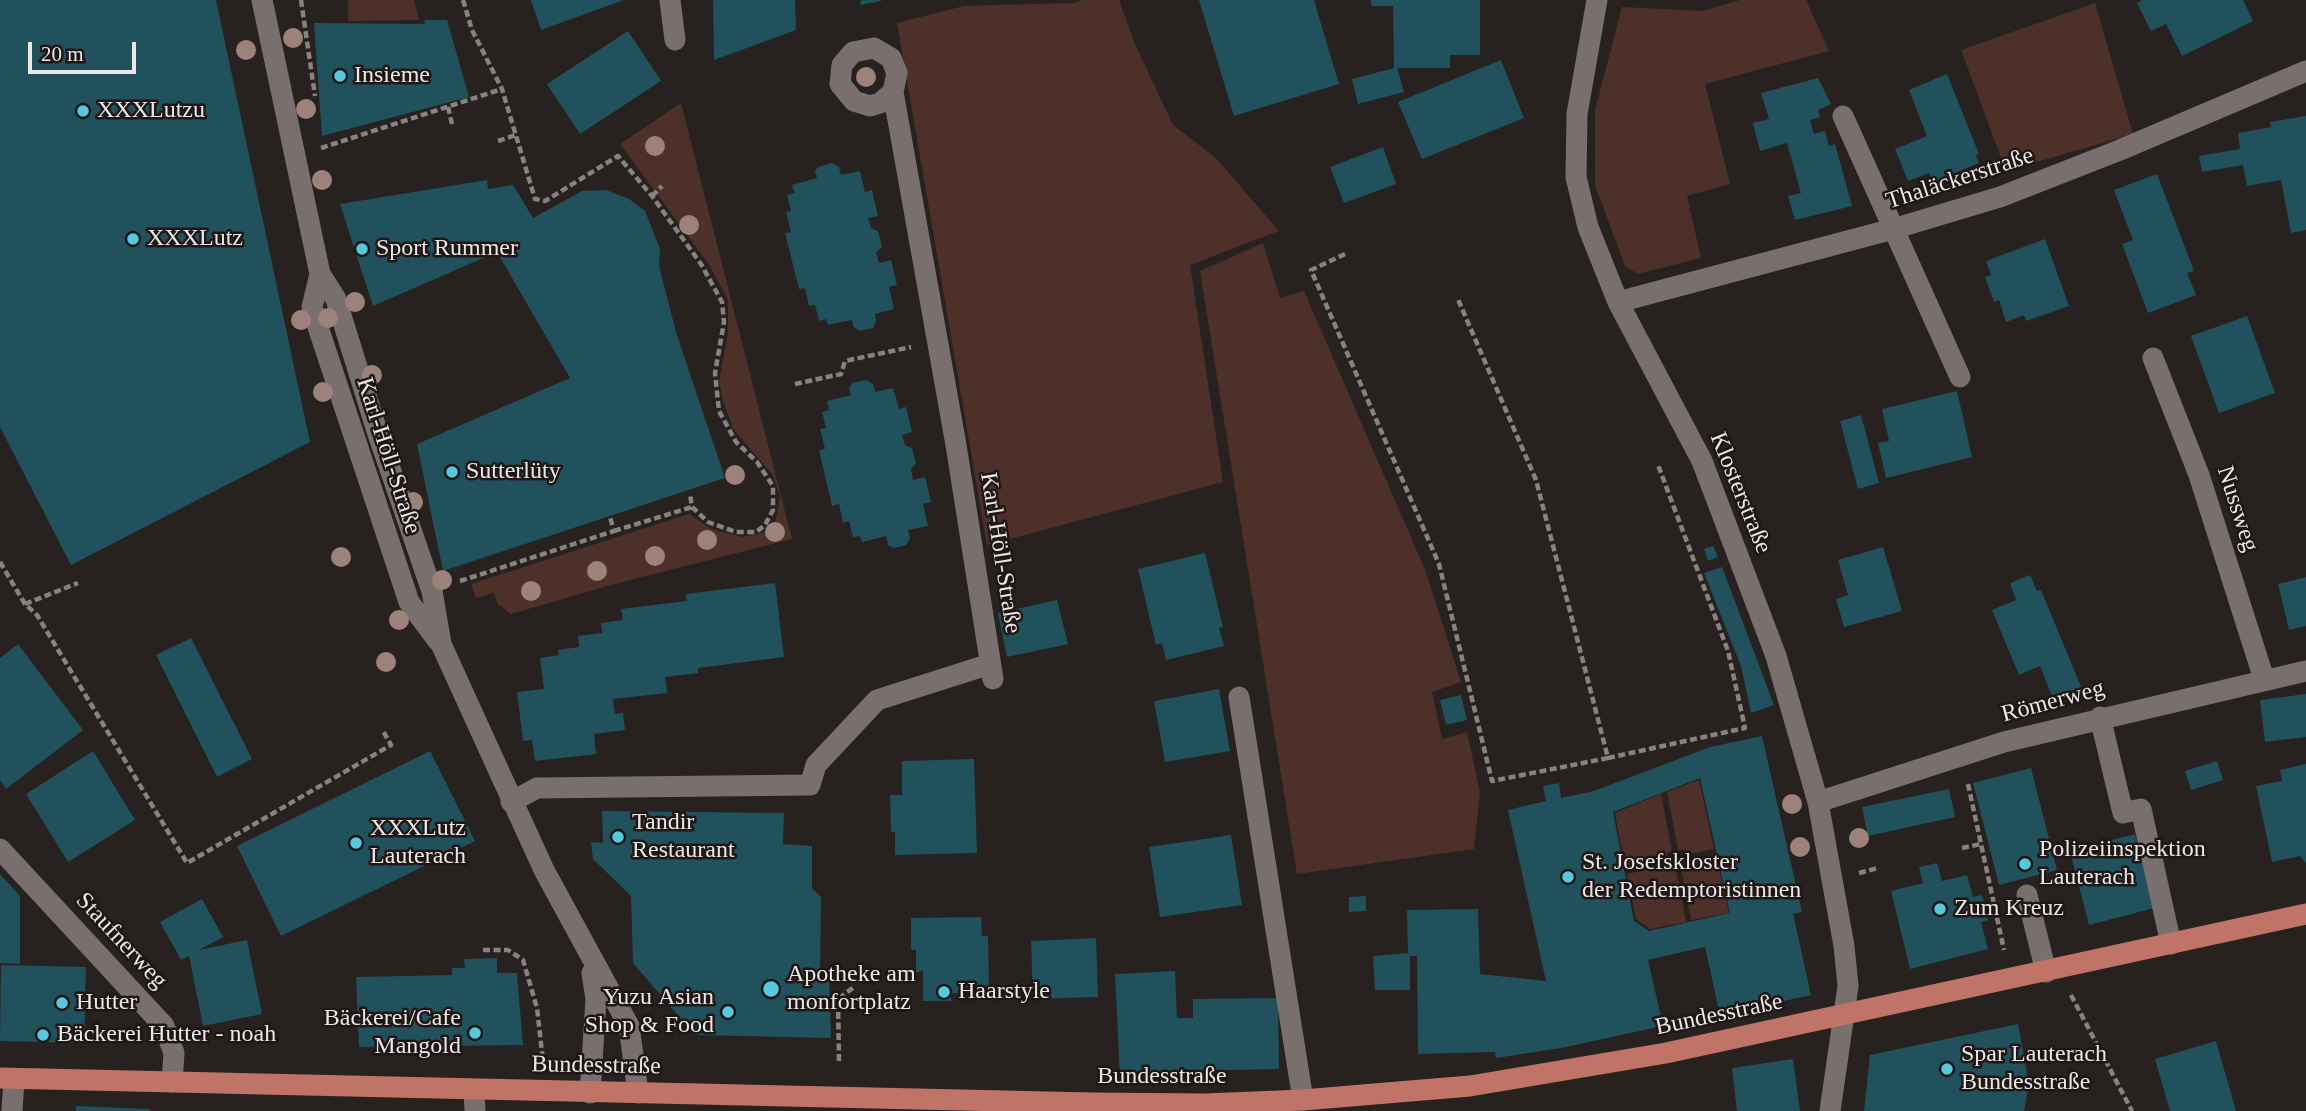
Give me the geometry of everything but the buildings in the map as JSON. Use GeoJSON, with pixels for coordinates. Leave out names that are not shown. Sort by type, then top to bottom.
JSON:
{"type":"FeatureCollection","features":[{"type":"Feature","properties":{"kind":"main road","name":"Bundesstraße"},"geometry":{"type":"LineString","coordinates":[[7,1079],[172,1082],[474,1101],[590,1093],[1031,1106],[1303,1100],[1470,1086],[1666,1053],[2306,914]]}},
{"type":"Feature","properties":{"kind":"street","name":"Karl-Höll-Straße"},"geometry":{"type":"LineString","coordinates":[[262,0],[320,274],[336,299],[374,422],[432,591],[441,644],[511,802],[590,960],[629,1027],[638,1093]]}},
{"type":"Feature","properties":{"kind":"street"},"geometry":{"type":"LineString","coordinates":[[670,0],[675,40]]}},
{"type":"Feature","properties":{"kind":"street","name":"Klosterstraße"},"geometry":{"type":"LineString","coordinates":[[1597,0],[1577,114],[1576,177],[1588,227],[1618,302],[1702,461],[1776,656],[1818,802],[1844,946],[1848,986],[1830,1111]]}},
{"type":"Feature","properties":{"kind":"street","name":"Thaläckerstraße"},"geometry":{"type":"LineString","coordinates":[[1618,302],[1893,229],[2000,197],[2120,150],[2306,71]]}},
{"type":"Feature","properties":{"kind":"street","name":"Karl-Höll-Straße"},"geometry":{"type":"LineString","coordinates":[[511,802],[537,788],[810,785],[816,765],[877,700],[992,671],[893,92]]}},
{"type":"Feature","properties":{"kind":"street"},"geometry":{"type":"LineString","coordinates":[[1843,116],[1960,377]]}},
{"type":"Feature","properties":{"kind":"street","name":"Karl-Höll-Straße"},"geometry":{"type":"LineString","coordinates":[[320,274],[312,307],[318,330],[408,602],[441,644]]}},
{"type":"Feature","properties":{"kind":"street","name":"Nussweg"},"geometry":{"type":"LineString","coordinates":[[2153,358],[2199,475],[2264,679]]}},
{"type":"Feature","properties":{"kind":"street","name":"Römerweg"},"geometry":{"type":"LineString","coordinates":[[1818,802],[1961,756],[2100,717],[2306,671]]}},
{"type":"Feature","properties":{"kind":"street"},"geometry":{"type":"LineString","coordinates":[[1239,697],[1303,1100]]}},
{"type":"Feature","properties":{"kind":"street"},"geometry":{"type":"LineString","coordinates":[[2100,717],[2123,813],[2141,808],[2171,944]]}},
{"type":"Feature","properties":{"kind":"street","name":"Staufnerweg"},"geometry":{"type":"LineString","coordinates":[[0,849],[164,1026],[174,1053],[172,1082]]}},
{"type":"Feature","properties":{"kind":"street"},"geometry":{"type":"LineString","coordinates":[[2027,895],[2052,970]]}},
{"type":"Feature","properties":{"kind":"street","name":"Karl-Höll-Straße"},"geometry":{"type":"LineString","coordinates":[[590,960],[596,999],[590,1093]]}},
{"type":"Feature","properties":{"kind":"street"},"geometry":{"type":"LineString","coordinates":[[7,1079],[12,1111]]}},
{"type":"Feature","properties":{"kind":"path"},"geometry":{"type":"LineString","coordinates":[[463,0],[472,30],[502,89],[535,199],[545,201],[618,156],[652,196],[701,264],[722,302],[724,322],[715,373],[719,411],[736,442],[757,461],[773,486],[773,510],[765,525],[757,532],[724,529],[708,522],[692,507],[690,494]]}},
{"type":"Feature","properties":{"kind":"path"},"geometry":{"type":"LineString","coordinates":[[321,148],[502,89]]}},
{"type":"Feature","properties":{"kind":"path"},"geometry":{"type":"LineString","coordinates":[[448,107],[452,124]]}},
{"type":"Feature","properties":{"kind":"path"},"geometry":{"type":"LineString","coordinates":[[498,141],[516,135]]}},
{"type":"Feature","properties":{"kind":"path"},"geometry":{"type":"LineString","coordinates":[[652,196],[662,186]]}},
{"type":"Feature","properties":{"kind":"path"},"geometry":{"type":"LineString","coordinates":[[1345,254],[1311,270],[1439,564],[1492,781],[1745,728],[1728,651],[1658,465]]}},
{"type":"Feature","properties":{"kind":"path"},"geometry":{"type":"LineString","coordinates":[[1457,297],[1536,480],[1608,758]]}},
{"type":"Feature","properties":{"kind":"path"},"geometry":{"type":"LineString","coordinates":[[795,384],[841,374],[845,361],[937,342]]}},
{"type":"Feature","properties":{"kind":"path"},"geometry":{"type":"LineString","coordinates":[[432,591],[692,507]]}},
{"type":"Feature","properties":{"kind":"path"},"geometry":{"type":"LineString","coordinates":[[610,517],[614,531]]}},
{"type":"Feature","properties":{"kind":"path"},"geometry":{"type":"LineString","coordinates":[[0,562],[25,604],[37,615],[187,863],[391,745],[383,731]]}},
{"type":"Feature","properties":{"kind":"path"},"geometry":{"type":"LineString","coordinates":[[25,604],[78,583]]}},
{"type":"Feature","properties":{"kind":"path"},"geometry":{"type":"LineString","coordinates":[[1961,756],[2011,979]]}},
{"type":"Feature","properties":{"kind":"path"},"geometry":{"type":"LineString","coordinates":[[1962,848],[1981,844]]}},
{"type":"Feature","properties":{"kind":"path"},"geometry":{"type":"LineString","coordinates":[[483,950],[508,950],[523,960],[537,1008],[543,1066]]}},
{"type":"Feature","properties":{"kind":"path"},"geometry":{"type":"LineString","coordinates":[[2052,970],[2132,1111]]}},
{"type":"Feature","properties":{"kind":"path"},"geometry":{"type":"LineString","coordinates":[[839,1062],[838,999],[854,987]]}},
{"type":"Feature","properties":{"kind":"shaded area"},"geometry":{"type":"Polygon","coordinates":[[[348,0],[414,0],[419,20],[348,21],[348,0]]]}},
{"type":"Feature","properties":{"kind":"shaded area"},"geometry":{"type":"Polygon","coordinates":[[[1083,0],[1119,0],[1134,42],[1173,125],[1216,158],[1279,231],[1190,265],[1223,482],[987,545],[897,23],[964,6],[1074,3],[1083,0]]]}},
{"type":"Feature","properties":{"kind":"shaded area"},"geometry":{"type":"Polygon","coordinates":[[[1740,0],[1806,0],[1829,51],[1705,84],[1730,184],[1687,196],[1701,258],[1638,274],[1625,266],[1595,185],[1595,110],[1622,7],[1703,11],[1740,0]]]}},
{"type":"Feature","properties":{"kind":"shaded area"},"geometry":{"type":"Polygon","coordinates":[[[2095,3],[2133,134],[2006,171],[1961,50],[2095,3]]]}},
{"type":"Feature","properties":{"kind":"shaded area"},"geometry":{"type":"Polygon","coordinates":[[[681,103],[792,539],[611,585],[511,614],[498,604],[494,593],[476,598],[471,584],[689,514],[711,529],[743,537],[770,531],[776,520],[780,496],[772,474],[733,429],[722,397],[719,381],[728,333],[728,300],[710,266],[620,144],[681,103]]]}},
{"type":"Feature","properties":{"kind":"shaded area"},"geometry":{"type":"Polygon","coordinates":[[[1263,243],[1280,298],[1304,291],[1426,572],[1461,682],[1432,692],[1442,739],[1467,732],[1480,792],[1474,849],[1297,874],[1200,271],[1263,243]]]}},
{"type":"Feature","properties":{"kind":"shaded area"},"geometry":{"type":"Polygon","coordinates":[[[1699,780],[1714,849],[1685,855],[1683,849],[1678,850],[1667,792],[1699,780]]]}},
{"type":"Feature","properties":{"kind":"shaded area"},"geometry":{"type":"Polygon","coordinates":[[[1661,794],[1672,851],[1667,853],[1668,859],[1625,868],[1615,813],[1661,794]]]}},
{"type":"Feature","properties":{"kind":"shaded area"},"geometry":{"type":"Polygon","coordinates":[[[1716,855],[1729,913],[1691,920],[1681,868],[1687,867],[1686,861],[1716,855]]]}},
{"type":"Feature","properties":{"kind":"shaded area"},"geometry":{"type":"Polygon","coordinates":[[[1669,865],[1670,870],[1676,869],[1686,922],[1650,929],[1636,919],[1627,874],[1669,865]]]}},
{"type":"Feature","properties":{"kind":"place","name":"Insieme"},"geometry":{"type":"Point","coordinates":[340,76]}},
{"type":"Feature","properties":{"kind":"place","name":"XXXLutzu"},"geometry":{"type":"Point","coordinates":[83,111]}},
{"type":"Feature","properties":{"kind":"place","name":"XXXLutz"},"geometry":{"type":"Point","coordinates":[133,239]}},
{"type":"Feature","properties":{"kind":"place","name":"Sport Rummer"},"geometry":{"type":"Point","coordinates":[362,249]}},
{"type":"Feature","properties":{"kind":"place","name":"Sutterlüty"},"geometry":{"type":"Point","coordinates":[452,472]}},
{"type":"Feature","properties":{"kind":"place","name":"Tandir Restaurant"},"geometry":{"type":"Point","coordinates":[618,837]}},
{"type":"Feature","properties":{"kind":"place","name":"XXXLutz Lauterach"},"geometry":{"type":"Point","coordinates":[356,843]}},
{"type":"Feature","properties":{"kind":"place","name":"Polizeiinspektion Lauterach"},"geometry":{"type":"Point","coordinates":[2025,864]}},
{"type":"Feature","properties":{"kind":"place","name":"St. Josefskloster der Redemptoristinnen"},"geometry":{"type":"Point","coordinates":[1568,877]}},
{"type":"Feature","properties":{"kind":"place","name":"Zum Kreuz"},"geometry":{"type":"Point","coordinates":[1940,909]}},
{"type":"Feature","properties":{"kind":"place","name":"Apotheke am monfortplatz"},"geometry":{"type":"Point","coordinates":[771,989]}},
{"type":"Feature","properties":{"kind":"place","name":"Haarstyle"},"geometry":{"type":"Point","coordinates":[944,992]}},
{"type":"Feature","properties":{"kind":"place","name":"Hutter"},"geometry":{"type":"Point","coordinates":[62,1003]}},
{"type":"Feature","properties":{"kind":"place","name":"Yuzu Asian Shop & Food"},"geometry":{"type":"Point","coordinates":[728,1012]}},
{"type":"Feature","properties":{"kind":"place","name":"Bäckerei/Cafe Mangold"},"geometry":{"type":"Point","coordinates":[475,1033]}},
{"type":"Feature","properties":{"kind":"place","name":"Bäckerei Hutter - noah"},"geometry":{"type":"Point","coordinates":[43,1035]}},
{"type":"Feature","properties":{"kind":"place","name":"Spar Lauterach Bundesstraße"},"geometry":{"type":"Point","coordinates":[1947,1069]}}]}
